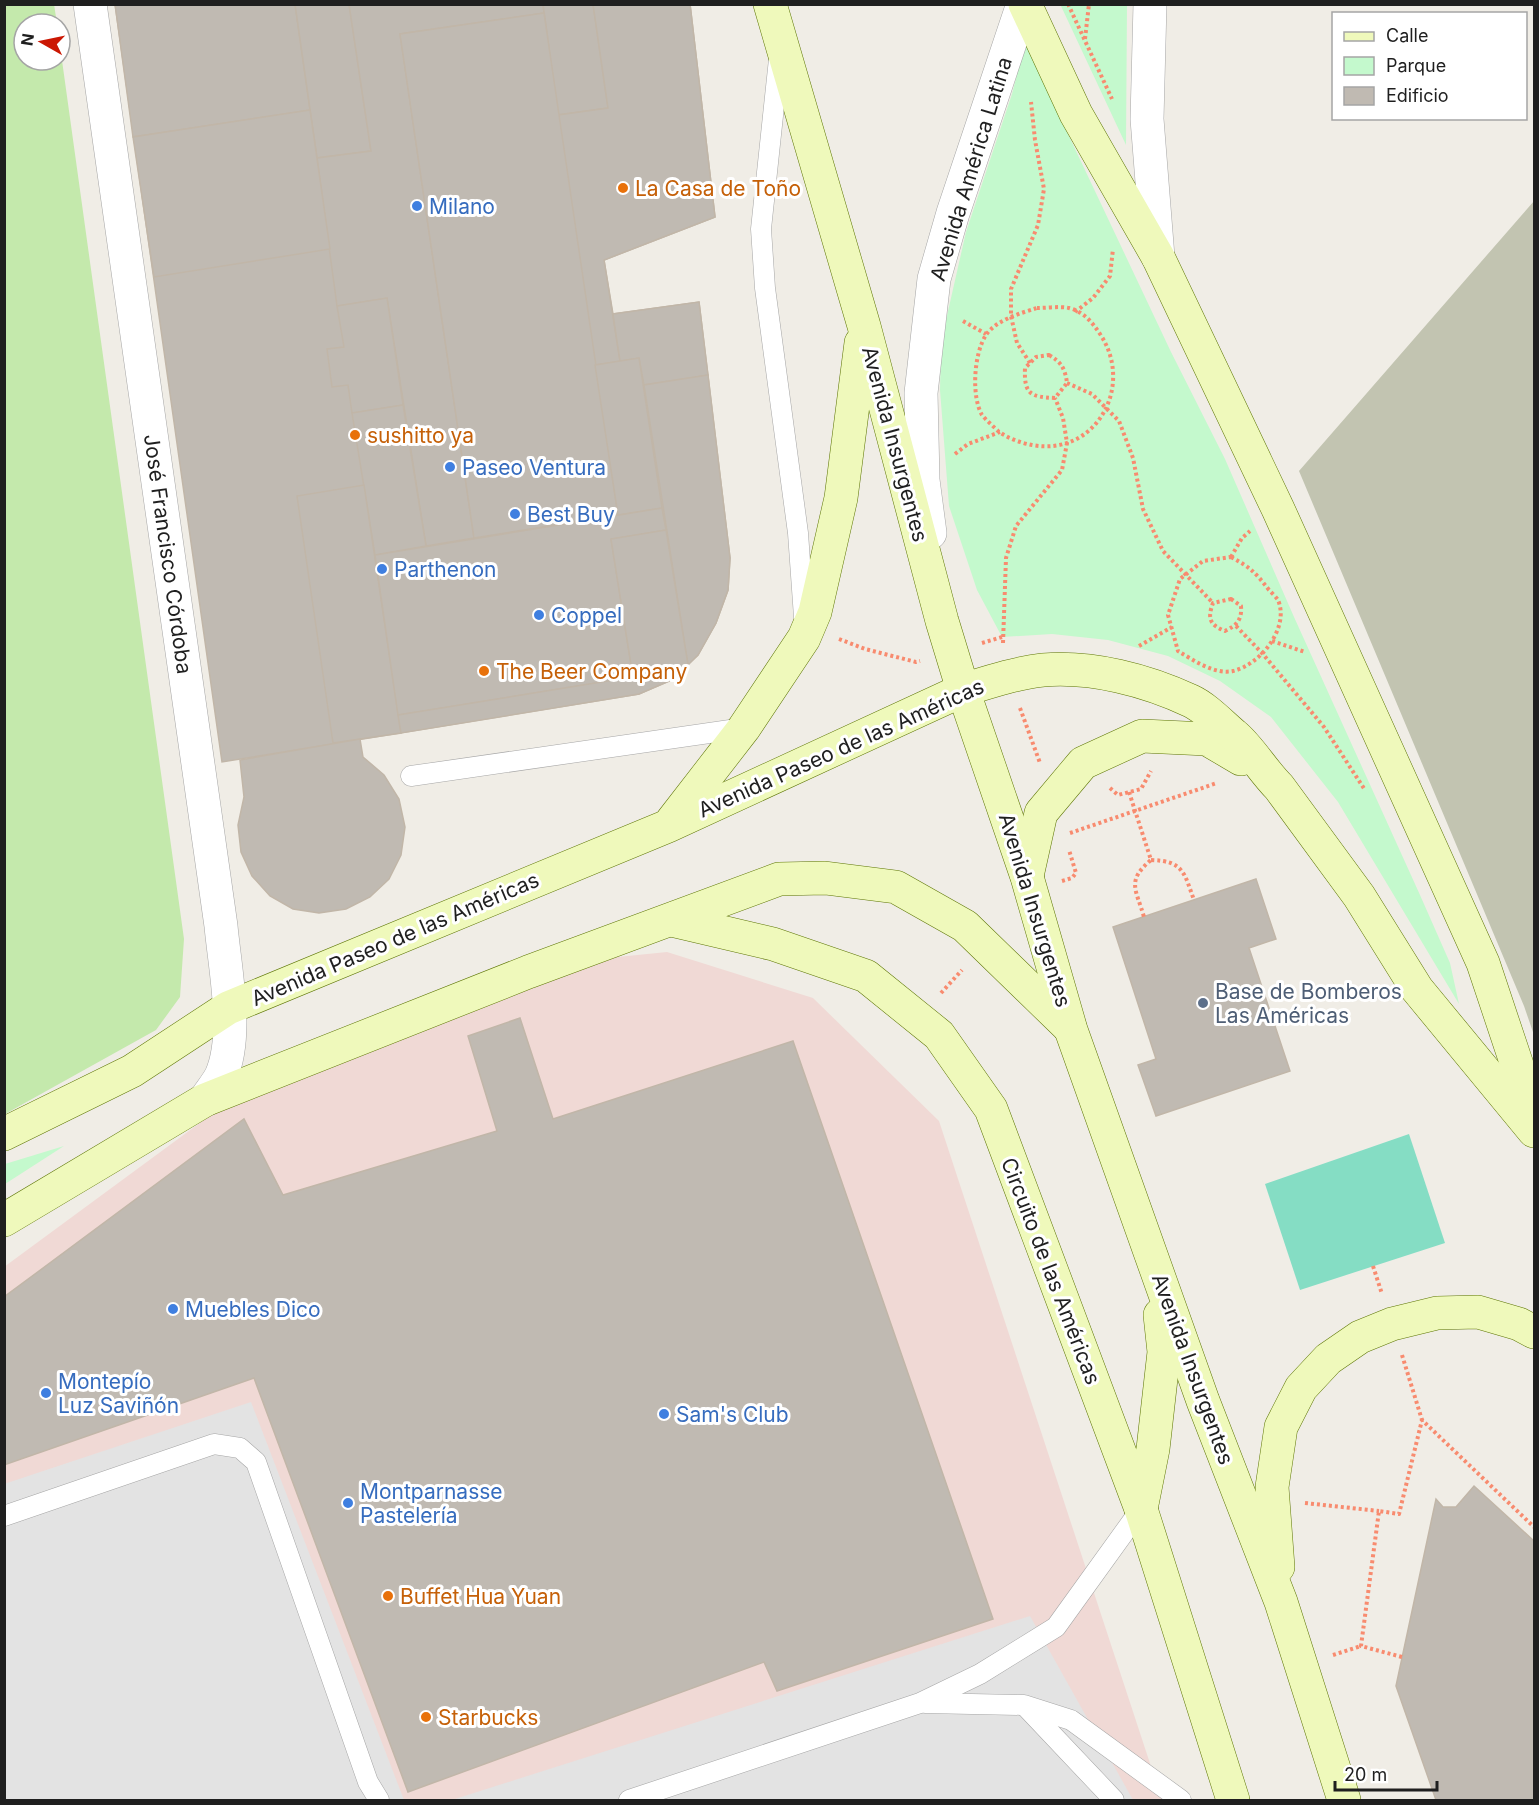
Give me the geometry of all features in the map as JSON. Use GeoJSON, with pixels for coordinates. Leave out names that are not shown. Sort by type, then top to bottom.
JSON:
{"type":"FeatureCollection","features":[{"type":"Feature","properties":{"kind":"main road","name":"Avenida Insurgentes"},"geometry":{"type":"LineString","coordinates":[[770,4],[864,326],[951,652],[1027,877],[1071,1030],[1203,1401],[1281,1602],[1344,1800]]}},
{"type":"Feature","properties":{"kind":"main road"},"geometry":{"type":"LineString","coordinates":[[1024,4],[1076,114],[1158,257],[1278,509],[1483,963],[1534,1116]]}},
{"type":"Feature","properties":{"kind":"main road"},"geometry":{"type":"LineString","coordinates":[[668,826],[744,728],[806,632],[815,612],[842,498],[864,326]]}},
{"type":"Feature","properties":{"kind":"main road","name":"Avenida Paseo de las Américas"},"geometry":{"type":"LineString","coordinates":[[4,1134],[132,1071],[228,1008],[668,826],[963,690],[1009,676],[1044,670],[1102,671],[1192,701],[1237,736],[1264,772],[1279,787],[1359,896],[1417,989],[1534,1131]]}},
{"type":"Feature","properties":{"kind":"main road"},"geometry":{"type":"LineString","coordinates":[[1027,877],[1041,813],[1083,763],[1142,736],[1207,739],[1264,772]]}},
{"type":"Feature","properties":{"kind":"main road"},"geometry":{"type":"LineString","coordinates":[[4,1220],[205,1100],[528,972],[779,879],[825,878],[896,887],[965,926],[1071,1030]]}},
{"type":"Feature","properties":{"kind":"main road","name":"Circuito de las Américas"},"geometry":{"type":"LineString","coordinates":[[671,920],[773,944],[866,976],[939,1035],[991,1109],[1140,1509],[1233,1800]]}},
{"type":"Feature","properties":{"kind":"main road"},"geometry":{"type":"LineString","coordinates":[[1140,1509],[1153,1449],[1164,1352],[1153,1256]]}},
{"type":"Feature","properties":{"kind":"main road"},"geometry":{"type":"LineString","coordinates":[[1281,1602],[1272,1487],[1281,1427],[1301,1388],[1328,1359],[1360,1337],[1392,1324],[1437,1313],[1478,1312],[1519,1324],[1534,1332]]}},
{"type":"Feature","properties":{"kind":"street","name":"José Francisco Córdoba"},"geometry":{"type":"LineString","coordinates":[[90,4],[221,926],[229,1046],[221,1076],[205,1100]]}},
{"type":"Feature","properties":{"kind":"street","name":"Avenida América Latina"},"geometry":{"type":"LineString","coordinates":[[942,621],[923,480],[921,393],[934,279],[953,213],[1024,4]]}},
{"type":"Feature","properties":{"kind":"street"},"geometry":{"type":"LineString","coordinates":[[1150,4],[1147,119],[1158,257]]}},
{"type":"Feature","properties":{"kind":"lane"},"geometry":{"type":"LineString","coordinates":[[781,44],[761,229],[765,288],[798,533],[806,632]]}},
{"type":"Feature","properties":{"kind":"lane"},"geometry":{"type":"LineString","coordinates":[[411,776],[744,728]]}},
{"type":"Feature","properties":{"kind":"lane"},"geometry":{"type":"LineString","coordinates":[[4,1516],[214,1444],[240,1448],[256,1462],[368,1782],[379,1800]]}},
{"type":"Feature","properties":{"kind":"lane"},"geometry":{"type":"LineString","coordinates":[[629,1800],[920,1703],[980,1674],[1056,1627],[1140,1509]]}},
{"type":"Feature","properties":{"kind":"lane"},"geometry":{"type":"LineString","coordinates":[[920,1703],[1024,1705],[1071,1720],[1181,1800]]}},
{"type":"Feature","properties":{"kind":"lane"},"geometry":{"type":"LineString","coordinates":[[1024,1705],[1114,1800]]}},
{"type":"Feature","properties":{"kind":"path"},"geometry":{"type":"LineString","coordinates":[[1068,4],[1115,105]]}},
{"type":"Feature","properties":{"kind":"path"},"geometry":{"type":"LineString","coordinates":[[1030,97],[1044,189],[1038,225],[1011,289],[1011,316],[1017,343],[1030,363]]}},
{"type":"Feature","properties":{"kind":"path"},"geometry":{"type":"LineString","coordinates":[[1076,312],[1093,298],[1110,276],[1120,193]]}},
{"type":"Feature","properties":{"kind":"path"},"geometry":{"type":"LineString","coordinates":[[1037,308],[1069,308],[1076,312],[1089,319],[1104,340],[1112,363],[1112,390],[1100,422],[1067,443],[1047,448],[1022,443],[1000,432],[982,414],[975,388],[979,352],[986,334],[1011,316],[1037,308]]}},
{"type":"Feature","properties":{"kind":"path"},"geometry":{"type":"LineString","coordinates":[[1049,355],[1060,361],[1066,372],[1067,383],[1055,398],[1041,398],[1029,392],[1024,384],[1025,368],[1036,357],[1049,355]]}},
{"type":"Feature","properties":{"kind":"path"},"geometry":{"type":"LineString","coordinates":[[1067,383],[1092,394],[1119,421],[1133,458],[1143,509],[1163,550],[1213,603]]}},
{"type":"Feature","properties":{"kind":"path"},"geometry":{"type":"LineString","coordinates":[[1009,676],[1002,637],[1006,558],[1016,526],[1062,470],[1067,443],[1063,418],[1055,398]]}},
{"type":"Feature","properties":{"kind":"path"},"geometry":{"type":"LineString","coordinates":[[923,480],[968,444],[1000,432]]}},
{"type":"Feature","properties":{"kind":"path"},"geometry":{"type":"LineString","coordinates":[[1231,557],[1254,570],[1278,601],[1281,620],[1272,641],[1255,661],[1232,671],[1203,667],[1178,651],[1168,615],[1180,579],[1185,575],[1203,561],[1231,557]]}},
{"type":"Feature","properties":{"kind":"path"},"geometry":{"type":"LineString","coordinates":[[1231,599],[1241,606],[1242,616],[1236,626],[1225,631],[1215,627],[1210,620],[1213,603],[1231,599]]}},
{"type":"Feature","properties":{"kind":"path"},"geometry":{"type":"LineString","coordinates":[[1236,626],[1262,653],[1324,727],[1368,797]]}},
{"type":"Feature","properties":{"kind":"path"},"geometry":{"type":"LineString","coordinates":[[806,632],[916,662],[1002,637]]}},
{"type":"Feature","properties":{"kind":"path"},"geometry":{"type":"LineString","coordinates":[[1064,835],[1219,782]]}},
{"type":"Feature","properties":{"kind":"path"},"geometry":{"type":"LineString","coordinates":[[1129,792],[1151,860]]}},
{"type":"Feature","properties":{"kind":"path"},"geometry":{"type":"LineString","coordinates":[[1144,917],[1134,882],[1138,871],[1151,860],[1169,861],[1184,872],[1194,900]]}},
{"type":"Feature","properties":{"kind":"path"},"geometry":{"type":"LineString","coordinates":[[1273,1500],[1399,1514],[1422,1420],[1534,1527]]}},
{"type":"Feature","properties":{"kind":"path"},"geometry":{"type":"LineString","coordinates":[[1379,1511],[1361,1647],[1402,1657]]}},
{"type":"Feature","properties":{"kind":"shaded area"},"geometry":{"type":"Polygon","coordinates":[[[1534,201],[1534,1035],[1524,1006],[1299,471],[1534,201]]]}},
{"type":"Feature","properties":{"kind":"shaded area"},"geometry":{"type":"Polygon","coordinates":[[[667,952],[813,998],[939,1121],[1162,1800],[5,1800],[4,1267],[212,1114],[509,968],[667,952]]]}},
{"type":"Feature","properties":{"kind":"shaded area"},"geometry":{"type":"Polygon","coordinates":[[[251,1402],[404,1800],[5,1800],[4,1484],[251,1402]]]}},
{"type":"Feature","properties":{"kind":"shaded area"},"geometry":{"type":"Polygon","coordinates":[[[1030,1616],[1133,1800],[452,1800],[1030,1616]]]}},
{"type":"Feature","properties":{"kind":"green space"},"geometry":{"type":"Polygon","coordinates":[[[54,4],[55,12],[12,12],[12,72],[64,72],[184,939],[180,997],[156,1030],[5,1114],[4,5],[54,4]]]}},
{"type":"Feature","properties":{"kind":"green space"},"geometry":{"type":"Polygon","coordinates":[[[1127,5],[1126,145],[1061,6],[1127,5]]]}},
{"type":"Feature","properties":{"kind":"green space"},"geometry":{"type":"Polygon","coordinates":[[[1025,43],[1171,352],[1225,459],[1450,963],[1459,1004],[1338,802],[1271,717],[1220,681],[1168,656],[1108,640],[1052,634],[1002,637],[977,590],[949,506],[940,390],[941,342],[966,232],[1012,94],[1025,43]]]}},
{"type":"Feature","properties":{"kind":"green space"},"geometry":{"type":"Polygon","coordinates":[[[1409,1134],[1445,1243],[1300,1290],[1265,1184],[1409,1134]]]}},
{"type":"Feature","properties":{"kind":"green space"},"geometry":{"type":"Polygon","coordinates":[[[64,1146],[5,1184],[5,1164],[64,1146]]]}},
{"type":"Feature","properties":{"kind":"building","name":"Paseo Ventura"},"geometry":{"type":"Polygon","coordinates":[[[115,4],[690,4],[715,217],[604,260],[613,314],[699,302],[730,558],[728,590],[716,623],[698,655],[669,681],[639,694],[222,762],[115,4]]]}},
{"type":"Feature","properties":{"kind":"building"},"geometry":{"type":"Polygon","coordinates":[[[115,4],[295,4],[310,110],[133,137],[115,4]]]}},
{"type":"Feature","properties":{"kind":"building"},"geometry":{"type":"Polygon","coordinates":[[[295,4],[349,4],[371,151],[317,158],[295,4]]]}},
{"type":"Feature","properties":{"kind":"building"},"geometry":{"type":"Polygon","coordinates":[[[349,4],[543,4],[544,13],[400,34],[474,538],[426,546],[387,298],[337,306],[317,158],[371,151],[349,4]]]}},
{"type":"Feature","properties":{"kind":"building"},"geometry":{"type":"Polygon","coordinates":[[[543,4],[593,4],[608,108],[558,115],[543,4]]]}},
{"type":"Feature","properties":{"kind":"building"},"geometry":{"type":"Polygon","coordinates":[[[593,4],[690,4],[715,217],[604,260],[620,361],[595,365],[558,115],[608,108],[593,4]]]}},
{"type":"Feature","properties":{"kind":"building"},"geometry":{"type":"Polygon","coordinates":[[[544,13],[618,515],[474,538],[400,34],[544,13]]]}},
{"type":"Feature","properties":{"kind":"building"},"geometry":{"type":"Polygon","coordinates":[[[310,110],[330,249],[154,277],[133,137],[310,110]]]}},
{"type":"Feature","properties":{"kind":"building"},"geometry":{"type":"Polygon","coordinates":[[[387,298],[403,405],[352,413],[348,385],[332,387],[327,349],[344,347],[337,306],[387,298]]]}},
{"type":"Feature","properties":{"kind":"building"},"geometry":{"type":"Polygon","coordinates":[[[699,302],[708,375],[644,385],[639,358],[620,361],[613,314],[699,302]]]}},
{"type":"Feature","properties":{"kind":"building"},"geometry":{"type":"Polygon","coordinates":[[[639,358],[662,508],[618,515],[595,365],[639,358]]]}},
{"type":"Feature","properties":{"kind":"building"},"geometry":{"type":"Polygon","coordinates":[[[708,375],[730,558],[728,590],[716,623],[698,655],[688,665],[644,385],[708,375]]]}},
{"type":"Feature","properties":{"kind":"building"},"geometry":{"type":"Polygon","coordinates":[[[403,405],[426,546],[375,555],[352,413],[403,405]]]}},
{"type":"Feature","properties":{"kind":"building"},"geometry":{"type":"Polygon","coordinates":[[[364,485],[401,733],[333,743],[297,496],[364,485]]]}},
{"type":"Feature","properties":{"kind":"building"},"geometry":{"type":"Polygon","coordinates":[[[662,508],[666,530],[611,539],[633,677],[398,715],[375,555],[662,508]]]}},
{"type":"Feature","properties":{"kind":"building"},"geometry":{"type":"Polygon","coordinates":[[[666,530],[688,665],[669,681],[639,694],[401,733],[398,715],[633,677],[611,539],[666,530]]]}},
{"type":"Feature","properties":{"kind":"building"},"geometry":{"type":"Polygon","coordinates":[[[360,739],[363,757],[384,775],[399,799],[405,827],[401,855],[389,879],[370,897],[346,909],[319,913],[293,909],[270,896],[252,876],[241,852],[238,825],[244,797],[240,760],[360,739]]]}},
{"type":"Feature","properties":{"kind":"building","name":"Base de Bomberos Las Américas"},"geometry":{"type":"Polygon","coordinates":[[[1256,879],[1276,939],[1249,948],[1290,1071],[1156,1116],[1138,1065],[1156,1059],[1113,927],[1256,879]]]}},
{"type":"Feature","properties":{"kind":"building"},"geometry":{"type":"Polygon","coordinates":[[[520,1018],[553,1119],[793,1041],[993,1619],[777,1691],[764,1662],[408,1792],[254,1378],[4,1465],[4,1297],[244,1119],[283,1195],[497,1131],[468,1036],[520,1018]]]}},
{"type":"Feature","properties":{"kind":"building"},"geometry":{"type":"Polygon","coordinates":[[[1474,1486],[1534,1541],[1534,1800],[1436,1800],[1396,1686],[1436,1499],[1443,1507],[1456,1507],[1474,1486]]]}},
{"type":"Feature","properties":{"kind":"place","name":"La Casa de Toño"},"geometry":{"type":"Point","coordinates":[623,188]}},
{"type":"Feature","properties":{"kind":"place","name":"Milano"},"geometry":{"type":"Point","coordinates":[417,206]}},
{"type":"Feature","properties":{"kind":"place","name":"sushitto ya"},"geometry":{"type":"Point","coordinates":[355,435]}},
{"type":"Feature","properties":{"kind":"place","name":"Paseo Ventura"},"geometry":{"type":"Point","coordinates":[450,467]}},
{"type":"Feature","properties":{"kind":"place","name":"Best Buy"},"geometry":{"type":"Point","coordinates":[515,514]}},
{"type":"Feature","properties":{"kind":"place","name":"Parthenon"},"geometry":{"type":"Point","coordinates":[382,569]}},
{"type":"Feature","properties":{"kind":"place","name":"Coppel"},"geometry":{"type":"Point","coordinates":[539,615]}},
{"type":"Feature","properties":{"kind":"place","name":"The Beer Company"},"geometry":{"type":"Point","coordinates":[484,671]}},
{"type":"Feature","properties":{"kind":"place","name":"Base de Bomberos Las Américas"},"geometry":{"type":"Point","coordinates":[1203,1003]}},
{"type":"Feature","properties":{"kind":"place","name":"Muebles Dico"},"geometry":{"type":"Point","coordinates":[173,1309]}},
{"type":"Feature","properties":{"kind":"place","name":"Montepío Luz Saviñón"},"geometry":{"type":"Point","coordinates":[46,1393]}},
{"type":"Feature","properties":{"kind":"place","name":"Sam's Club"},"geometry":{"type":"Point","coordinates":[664,1414]}},
{"type":"Feature","properties":{"kind":"place","name":"Montparnasse Pastelería"},"geometry":{"type":"Point","coordinates":[348,1503]}},
{"type":"Feature","properties":{"kind":"place","name":"Buffet Hua Yuan"},"geometry":{"type":"Point","coordinates":[388,1596]}},
{"type":"Feature","properties":{"kind":"place","name":"Starbucks"},"geometry":{"type":"Point","coordinates":[426,1717]}}]}
